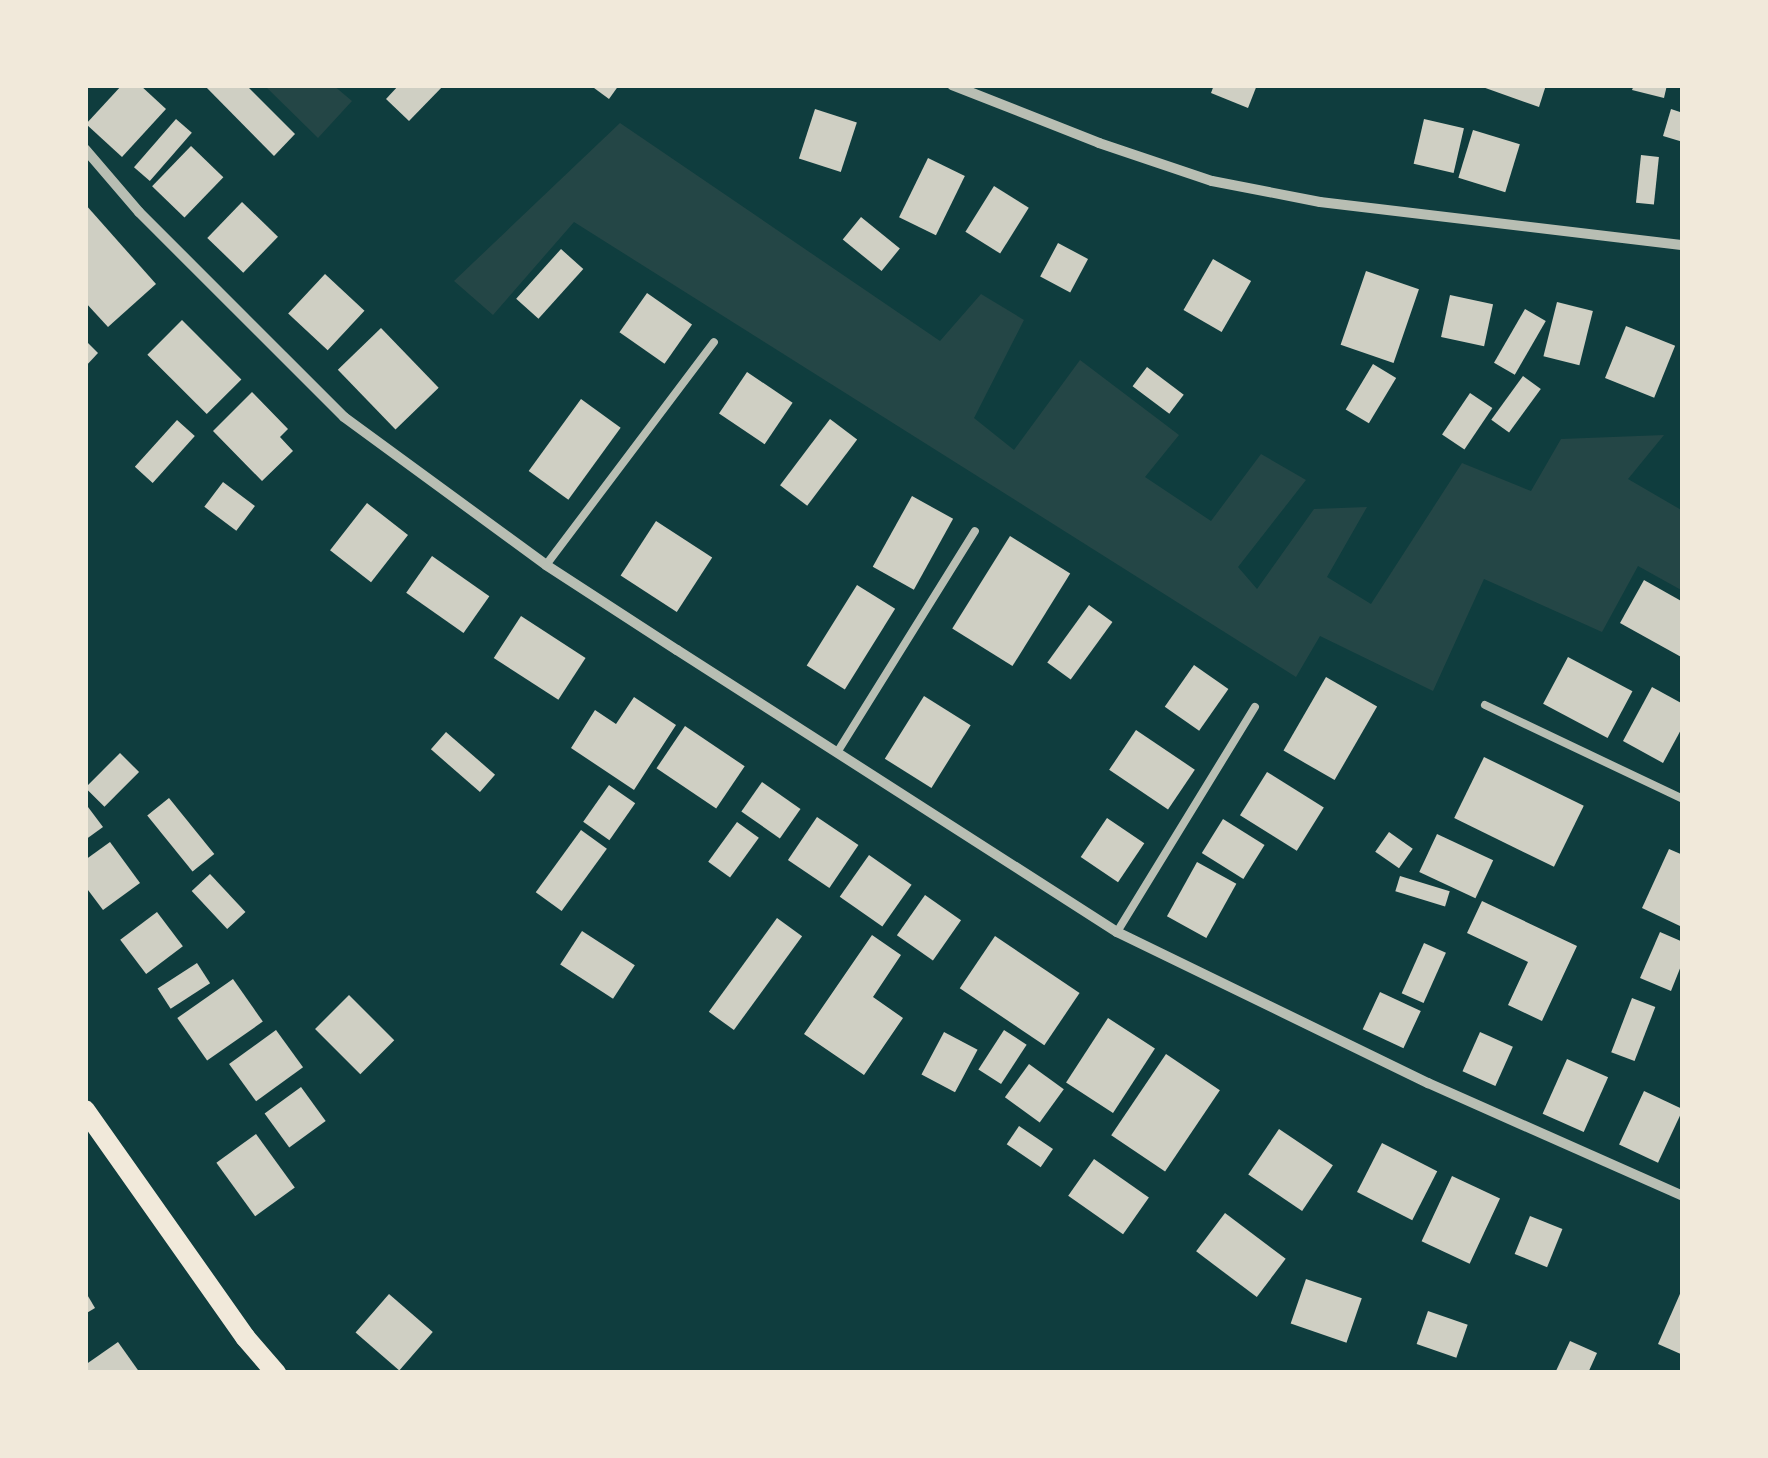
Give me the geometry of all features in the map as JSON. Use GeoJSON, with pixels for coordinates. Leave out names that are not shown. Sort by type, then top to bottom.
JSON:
{"type":"FeatureCollection","features":[{"type":"Feature","properties":{"kind":"main road"},"geometry":{"type":"LineString","coordinates":[[85,1110],[244,1338],[276,1373]]}},
{"type":"Feature","properties":{"kind":"street"},"geometry":{"type":"LineString","coordinates":[[952,85],[1099,144],[1212,181],[1320,202],[1683,246]]}},
{"type":"Feature","properties":{"kind":"street"},"geometry":{"type":"LineString","coordinates":[[85,149],[139,212],[344,416],[546,564],[1117,932],[1428,1084],[1683,1196]]}},
{"type":"Feature","properties":{"kind":"lane"},"geometry":{"type":"LineString","coordinates":[[546,564],[714,342]]}},
{"type":"Feature","properties":{"kind":"lane"},"geometry":{"type":"LineString","coordinates":[[838,751],[975,531]]}},
{"type":"Feature","properties":{"kind":"lane"},"geometry":{"type":"LineString","coordinates":[[1485,705],[1683,800]]}},
{"type":"Feature","properties":{"kind":"lane"},"geometry":{"type":"LineString","coordinates":[[1117,932],[1256,707]]}},
{"type":"Feature","properties":{"kind":"shaded area"},"geometry":{"type":"Polygon","coordinates":[[[264,85],[333,85],[352,101],[318,138],[264,85]]]}},
{"type":"Feature","properties":{"kind":"shaded area"},"geometry":{"type":"Polygon","coordinates":[[[620,123],[940,341],[981,294],[1024,320],[974,418],[1014,450],[1080,360],[1179,435],[1145,477],[1211,521],[1261,454],[1306,480],[1238,567],[1257,589],[1314,509],[1367,507],[1327,577],[1371,604],[1462,463],[1531,491],[1561,439],[1664,435],[1628,479],[1683,511],[1683,591],[1638,566],[1602,632],[1484,579],[1433,691],[1320,636],[1296,677],[574,222],[493,315],[454,281],[620,123]]]}},
{"type":"Feature","properties":{"kind":"building"},"geometry":{"type":"Polygon","coordinates":[[[122,85],[140,85],[166,109],[122,157],[86,124],[122,85]]]}},
{"type":"Feature","properties":{"kind":"building"},"geometry":{"type":"Polygon","coordinates":[[[204,85],[246,85],[295,134],[274,156],[204,85]]]}},
{"type":"Feature","properties":{"kind":"building"},"geometry":{"type":"Polygon","coordinates":[[[399,85],[444,85],[409,121],[386,99],[399,85]]]}},
{"type":"Feature","properties":{"kind":"building"},"geometry":{"type":"Polygon","coordinates":[[[590,85],[619,85],[609,99],[590,85]]]}},
{"type":"Feature","properties":{"kind":"building"},"geometry":{"type":"Polygon","coordinates":[[[1214,85],[1257,85],[1248,108],[1211,93],[1214,85]]]}},
{"type":"Feature","properties":{"kind":"building"},"geometry":{"type":"Polygon","coordinates":[[[1477,85],[1546,85],[1539,107],[1477,85]]]}},
{"type":"Feature","properties":{"kind":"building"},"geometry":{"type":"Polygon","coordinates":[[[1634,85],[1667,85],[1664,98],[1632,90],[1634,85]]]}},
{"type":"Feature","properties":{"kind":"building"},"geometry":{"type":"Polygon","coordinates":[[[815,109],[857,123],[841,172],[799,158],[815,109]]]}},
{"type":"Feature","properties":{"kind":"building"},"geometry":{"type":"Polygon","coordinates":[[[1671,109],[1683,113],[1683,142],[1663,136],[1671,109]]]}},
{"type":"Feature","properties":{"kind":"building"},"geometry":{"type":"Polygon","coordinates":[[[176,119],[192,133],[150,181],[134,167],[176,119]]]}},
{"type":"Feature","properties":{"kind":"building"},"geometry":{"type":"Polygon","coordinates":[[[1424,119],[1464,128],[1454,173],[1414,164],[1424,119]]]}},
{"type":"Feature","properties":{"kind":"building"},"geometry":{"type":"Polygon","coordinates":[[[1473,130],[1520,144],[1505,192],[1458,178],[1473,130]]]}},
{"type":"Feature","properties":{"kind":"building"},"geometry":{"type":"Polygon","coordinates":[[[191,146],[223,177],[184,218],[152,186],[191,146]]]}},
{"type":"Feature","properties":{"kind":"building"},"geometry":{"type":"Polygon","coordinates":[[[1641,155],[1659,157],[1654,205],[1636,203],[1641,155]]]}},
{"type":"Feature","properties":{"kind":"building"},"geometry":{"type":"Polygon","coordinates":[[[928,158],[965,176],[936,235],[899,217],[928,158]]]}},
{"type":"Feature","properties":{"kind":"building"},"geometry":{"type":"Polygon","coordinates":[[[994,186],[1029,208],[1000,254],[965,232],[994,186]]]}},
{"type":"Feature","properties":{"kind":"building"},"geometry":{"type":"Polygon","coordinates":[[[242,202],[278,237],[243,273],[207,238],[242,202]]]}},
{"type":"Feature","properties":{"kind":"building"},"geometry":{"type":"Polygon","coordinates":[[[85,204],[156,284],[108,327],[85,302],[85,204]]]}},
{"type":"Feature","properties":{"kind":"building"},"geometry":{"type":"Polygon","coordinates":[[[861,217],[900,248],[882,271],[843,240],[861,217]]]}},
{"type":"Feature","properties":{"kind":"building"},"geometry":{"type":"Polygon","coordinates":[[[1058,243],[1088,259],[1070,293],[1040,277],[1058,243]]]}},
{"type":"Feature","properties":{"kind":"building"},"geometry":{"type":"Polygon","coordinates":[[[561,249],[583,269],[538,319],[516,299],[561,249]]]}},
{"type":"Feature","properties":{"kind":"building"},"geometry":{"type":"Polygon","coordinates":[[[1213,259],[1251,281],[1222,332],[1184,310],[1213,259]]]}},
{"type":"Feature","properties":{"kind":"building"},"geometry":{"type":"Polygon","coordinates":[[[1366,271],[1419,289],[1394,363],[1341,345],[1366,271]]]}},
{"type":"Feature","properties":{"kind":"building"},"geometry":{"type":"Polygon","coordinates":[[[325,274],[364,311],[328,350],[288,313],[325,274]]]}},
{"type":"Feature","properties":{"kind":"building"},"geometry":{"type":"Polygon","coordinates":[[[647,293],[692,325],[665,364],[619,332],[647,293]]]}},
{"type":"Feature","properties":{"kind":"building"},"geometry":{"type":"Polygon","coordinates":[[[1450,295],[1493,304],[1484,346],[1441,337],[1450,295]]]}},
{"type":"Feature","properties":{"kind":"building"},"geometry":{"type":"Polygon","coordinates":[[[1557,302],[1593,311],[1579,365],[1543,356],[1557,302]]]}},
{"type":"Feature","properties":{"kind":"building"},"geometry":{"type":"Polygon","coordinates":[[[1525,309],[1546,321],[1515,375],[1494,363],[1525,309]]]}},
{"type":"Feature","properties":{"kind":"building"},"geometry":{"type":"Polygon","coordinates":[[[182,320],[241,379],[207,414],[147,355],[182,320]]]}},
{"type":"Feature","properties":{"kind":"building"},"geometry":{"type":"Polygon","coordinates":[[[1626,326],[1675,346],[1654,398],[1605,378],[1626,326]]]}},
{"type":"Feature","properties":{"kind":"building"},"geometry":{"type":"Polygon","coordinates":[[[381,328],[439,388],[395,429],[338,370],[381,328]]]}},
{"type":"Feature","properties":{"kind":"building"},"geometry":{"type":"Polygon","coordinates":[[[85,340],[98,353],[85,367],[85,340]]]}},
{"type":"Feature","properties":{"kind":"building"},"geometry":{"type":"Polygon","coordinates":[[[1373,364],[1396,378],[1369,423],[1346,409],[1373,364]]]}},
{"type":"Feature","properties":{"kind":"building"},"geometry":{"type":"Polygon","coordinates":[[[1147,367],[1184,395],[1169,414],[1133,386],[1147,367]]]}},
{"type":"Feature","properties":{"kind":"building"},"geometry":{"type":"Polygon","coordinates":[[[747,372],[793,403],[765,444],[719,413],[747,372]]]}},
{"type":"Feature","properties":{"kind":"building"},"geometry":{"type":"Polygon","coordinates":[[[1523,376],[1541,389],[1509,433],[1491,420],[1523,376]]]}},
{"type":"Feature","properties":{"kind":"building"},"geometry":{"type":"Polygon","coordinates":[[[252,392],[288,429],[280,437],[293,451],[262,481],[213,431],[252,392]]]}},
{"type":"Feature","properties":{"kind":"building"},"geometry":{"type":"Polygon","coordinates":[[[1470,393],[1492,408],[1464,450],[1442,434],[1470,393]]]}},
{"type":"Feature","properties":{"kind":"building"},"geometry":{"type":"Polygon","coordinates":[[[581,399],[621,428],[568,500],[529,471],[581,399]]]}},
{"type":"Feature","properties":{"kind":"building"},"geometry":{"type":"Polygon","coordinates":[[[830,419],[857,439],[807,506],[780,485],[830,419]]]}},
{"type":"Feature","properties":{"kind":"building"},"geometry":{"type":"Polygon","coordinates":[[[177,420],[195,436],[153,483],[135,467],[177,420]]]}},
{"type":"Feature","properties":{"kind":"building"},"geometry":{"type":"Polygon","coordinates":[[[223,482],[255,506],[236,531],[204,507],[223,482]]]}},
{"type":"Feature","properties":{"kind":"building"},"geometry":{"type":"Polygon","coordinates":[[[912,496],[953,519],[914,590],[873,567],[912,496]]]}},
{"type":"Feature","properties":{"kind":"building"},"geometry":{"type":"Polygon","coordinates":[[[367,503],[408,535],[371,582],[330,550],[367,503]]]}},
{"type":"Feature","properties":{"kind":"building"},"geometry":{"type":"Polygon","coordinates":[[[656,521],[712,557],[677,612],[621,576],[656,521]]]}},
{"type":"Feature","properties":{"kind":"building"},"geometry":{"type":"Polygon","coordinates":[[[1010,536],[1070,574],[1012,666],[952,628],[1010,536]]]}},
{"type":"Feature","properties":{"kind":"building"},"geometry":{"type":"Polygon","coordinates":[[[432,556],[489,596],[464,633],[406,593],[432,556]]]}},
{"type":"Feature","properties":{"kind":"building"},"geometry":{"type":"Polygon","coordinates":[[[1644,580],[1683,602],[1683,658],[1620,623],[1644,580]]]}},
{"type":"Feature","properties":{"kind":"building"},"geometry":{"type":"Polygon","coordinates":[[[857,585],[895,609],[845,689],[807,666],[857,585]]]}},
{"type":"Feature","properties":{"kind":"building"},"geometry":{"type":"Polygon","coordinates":[[[1089,605],[1112,622],[1071,679],[1047,662],[1089,605]]]}},
{"type":"Feature","properties":{"kind":"building"},"geometry":{"type":"Polygon","coordinates":[[[521,616],[586,658],[558,700],[494,658],[521,616]]]}},
{"type":"Feature","properties":{"kind":"building"},"geometry":{"type":"Polygon","coordinates":[[[1568,657],[1632,691],[1608,738],[1543,704],[1568,657]]]}},
{"type":"Feature","properties":{"kind":"building"},"geometry":{"type":"Polygon","coordinates":[[[1194,665],[1228,689],[1199,731],[1165,707],[1194,665]]]}},
{"type":"Feature","properties":{"kind":"building"},"geometry":{"type":"Polygon","coordinates":[[[1326,677],[1377,707],[1335,780],[1284,751],[1326,677]]]}},
{"type":"Feature","properties":{"kind":"building"},"geometry":{"type":"Polygon","coordinates":[[[1652,687],[1683,704],[1683,726],[1663,763],[1623,741],[1652,687]]]}},
{"type":"Feature","properties":{"kind":"building"},"geometry":{"type":"Polygon","coordinates":[[[924,696],[971,725],[931,788],[885,759],[924,696]]]}},
{"type":"Feature","properties":{"kind":"building"},"geometry":{"type":"Polygon","coordinates":[[[634,697],[676,725],[634,790],[571,748],[595,710],[616,724],[634,697]]]}},
{"type":"Feature","properties":{"kind":"building"},"geometry":{"type":"Polygon","coordinates":[[[685,726],[745,766],[716,809],[656,768],[685,726]]]}},
{"type":"Feature","properties":{"kind":"building"},"geometry":{"type":"Polygon","coordinates":[[[1136,730],[1195,770],[1168,809],[1109,770],[1136,730]]]}},
{"type":"Feature","properties":{"kind":"building"},"geometry":{"type":"Polygon","coordinates":[[[446,732],[495,775],[480,792],[431,749],[446,732]]]}},
{"type":"Feature","properties":{"kind":"building"},"geometry":{"type":"Polygon","coordinates":[[[120,753],[139,772],[104,807],[85,788],[120,753]]]}},
{"type":"Feature","properties":{"kind":"building"},"geometry":{"type":"Polygon","coordinates":[[[1484,757],[1584,806],[1554,867],[1454,818],[1484,757]]]}},
{"type":"Feature","properties":{"kind":"building"},"geometry":{"type":"Polygon","coordinates":[[[1267,772],[1324,808],[1297,851],[1240,815],[1267,772]]]}},
{"type":"Feature","properties":{"kind":"building"},"geometry":{"type":"Polygon","coordinates":[[[762,782],[801,809],[780,838],[741,811],[762,782]]]}},
{"type":"Feature","properties":{"kind":"building"},"geometry":{"type":"Polygon","coordinates":[[[609,785],[635,803],[609,840],[583,822],[609,785]]]}},
{"type":"Feature","properties":{"kind":"building"},"geometry":{"type":"Polygon","coordinates":[[[169,798],[214,854],[193,872],[147,816],[169,798]]]}},
{"type":"Feature","properties":{"kind":"building"},"geometry":{"type":"Polygon","coordinates":[[[85,803],[103,827],[85,840],[85,803]]]}},
{"type":"Feature","properties":{"kind":"building"},"geometry":{"type":"Polygon","coordinates":[[[817,817],[858,845],[829,888],[788,860],[817,817]]]}},
{"type":"Feature","properties":{"kind":"building"},"geometry":{"type":"Polygon","coordinates":[[[1107,818],[1144,843],[1118,882],[1081,857],[1107,818]]]}},
{"type":"Feature","properties":{"kind":"building"},"geometry":{"type":"Polygon","coordinates":[[[1223,819],[1265,845],[1243,879],[1202,853],[1223,819]]]}},
{"type":"Feature","properties":{"kind":"building"},"geometry":{"type":"Polygon","coordinates":[[[737,822],[759,838],[730,878],[708,862],[737,822]]]}},
{"type":"Feature","properties":{"kind":"building"},"geometry":{"type":"Polygon","coordinates":[[[581,830],[607,849],[562,911],[536,892],[581,830]]]}},
{"type":"Feature","properties":{"kind":"building"},"geometry":{"type":"Polygon","coordinates":[[[1389,832],[1413,849],[1399,868],[1375,852],[1389,832]]]}},
{"type":"Feature","properties":{"kind":"building"},"geometry":{"type":"Polygon","coordinates":[[[1437,834],[1493,860],[1475,898],[1419,872],[1437,834]]]}},
{"type":"Feature","properties":{"kind":"building"},"geometry":{"type":"Polygon","coordinates":[[[110,842],[140,883],[103,910],[85,886],[85,860],[110,842]]]}},
{"type":"Feature","properties":{"kind":"building"},"geometry":{"type":"Polygon","coordinates":[[[1669,849],[1683,855],[1680,926],[1642,908],[1669,849]]]}},
{"type":"Feature","properties":{"kind":"building"},"geometry":{"type":"Polygon","coordinates":[[[869,855],[912,885],[882,927],[840,897],[869,855]]]}},
{"type":"Feature","properties":{"kind":"building"},"geometry":{"type":"Polygon","coordinates":[[[1197,862],[1236,884],[1206,938],[1167,916],[1197,862]]]}},
{"type":"Feature","properties":{"kind":"building"},"geometry":{"type":"Polygon","coordinates":[[[210,874],[245,912],[227,929],[192,891],[210,874]]]}},
{"type":"Feature","properties":{"kind":"building"},"geometry":{"type":"Polygon","coordinates":[[[1400,876],[1450,891],[1445,907],[1395,891],[1400,876]]]}},
{"type":"Feature","properties":{"kind":"building"},"geometry":{"type":"Polygon","coordinates":[[[925,895],[961,920],[933,960],[897,935],[925,895]]]}},
{"type":"Feature","properties":{"kind":"building"},"geometry":{"type":"Polygon","coordinates":[[[1482,901],[1577,946],[1542,1021],[1508,1005],[1528,962],[1467,933],[1482,901]]]}},
{"type":"Feature","properties":{"kind":"building"},"geometry":{"type":"Polygon","coordinates":[[[157,912],[183,946],[146,974],[120,940],[157,912]]]}},
{"type":"Feature","properties":{"kind":"building"},"geometry":{"type":"Polygon","coordinates":[[[777,918],[802,936],[734,1030],[709,1012],[777,918]]]}},
{"type":"Feature","properties":{"kind":"building"},"geometry":{"type":"Polygon","coordinates":[[[582,931],[635,965],[613,999],[560,965],[582,931]]]}},
{"type":"Feature","properties":{"kind":"building"},"geometry":{"type":"Polygon","coordinates":[[[1660,932],[1683,942],[1683,961],[1671,991],[1640,978],[1660,932]]]}},
{"type":"Feature","properties":{"kind":"building"},"geometry":{"type":"Polygon","coordinates":[[[872,935],[901,955],[873,997],[903,1018],[864,1075],[804,1034],[872,935]]]}},
{"type":"Feature","properties":{"kind":"building"},"geometry":{"type":"Polygon","coordinates":[[[995,936],[1080,993],[1044,1045],[960,988],[995,936]]]}},
{"type":"Feature","properties":{"kind":"building"},"geometry":{"type":"Polygon","coordinates":[[[1424,943],[1446,953],[1424,1003],[1402,993],[1424,943]]]}},
{"type":"Feature","properties":{"kind":"building"},"geometry":{"type":"Polygon","coordinates":[[[197,963],[210,983],[171,1009],[158,989],[197,963]]]}},
{"type":"Feature","properties":{"kind":"building"},"geometry":{"type":"Polygon","coordinates":[[[233,979],[263,1022],[207,1061],[177,1018],[233,979]]]}},
{"type":"Feature","properties":{"kind":"building"},"geometry":{"type":"Polygon","coordinates":[[[1380,992],[1421,1011],[1403,1048],[1363,1029],[1380,992]]]}},
{"type":"Feature","properties":{"kind":"building"},"geometry":{"type":"Polygon","coordinates":[[[349,995],[394,1040],[360,1074],[315,1029],[349,995]]]}},
{"type":"Feature","properties":{"kind":"building"},"geometry":{"type":"Polygon","coordinates":[[[1632,998],[1655,1007],[1635,1061],[1611,1052],[1632,998]]]}},
{"type":"Feature","properties":{"kind":"building"},"geometry":{"type":"Polygon","coordinates":[[[1108,1018],[1155,1048],[1113,1113],[1066,1083],[1108,1018]]]}},
{"type":"Feature","properties":{"kind":"building"},"geometry":{"type":"Polygon","coordinates":[[[276,1030],[303,1067],[256,1101],[229,1064],[276,1030]]]}},
{"type":"Feature","properties":{"kind":"building"},"geometry":{"type":"Polygon","coordinates":[[[1004,1030],[1027,1045],[1001,1084],[978,1069],[1004,1030]]]}},
{"type":"Feature","properties":{"kind":"building"},"geometry":{"type":"Polygon","coordinates":[[[944,1032],[978,1050],[955,1092],[921,1074],[944,1032]]]}},
{"type":"Feature","properties":{"kind":"building"},"geometry":{"type":"Polygon","coordinates":[[[1480,1032],[1513,1047],[1495,1086],[1463,1071],[1480,1032]]]}},
{"type":"Feature","properties":{"kind":"building"},"geometry":{"type":"Polygon","coordinates":[[[1166,1054],[1220,1090],[1165,1172],[1111,1135],[1166,1054]]]}},
{"type":"Feature","properties":{"kind":"building"},"geometry":{"type":"Polygon","coordinates":[[[1567,1059],[1608,1077],[1584,1132],[1543,1114],[1567,1059]]]}},
{"type":"Feature","properties":{"kind":"building"},"geometry":{"type":"Polygon","coordinates":[[[1029,1064],[1064,1089],[1040,1122],[1005,1097],[1029,1064]]]}},
{"type":"Feature","properties":{"kind":"building"},"geometry":{"type":"Polygon","coordinates":[[[301,1087],[326,1121],[289,1147],[265,1113],[301,1087]]]}},
{"type":"Feature","properties":{"kind":"building"},"geometry":{"type":"Polygon","coordinates":[[[1644,1091],[1683,1109],[1658,1163],[1619,1144],[1644,1091]]]}},
{"type":"Feature","properties":{"kind":"building"},"geometry":{"type":"Polygon","coordinates":[[[1019,1126],[1053,1149],[1041,1167],[1007,1144],[1019,1126]]]}},
{"type":"Feature","properties":{"kind":"building"},"geometry":{"type":"Polygon","coordinates":[[[1279,1129],[1333,1165],[1302,1211],[1248,1175],[1279,1129]]]}},
{"type":"Feature","properties":{"kind":"building"},"geometry":{"type":"Polygon","coordinates":[[[256,1134],[295,1187],[255,1216],[216,1163],[256,1134]]]}},
{"type":"Feature","properties":{"kind":"building"},"geometry":{"type":"Polygon","coordinates":[[[1382,1143],[1437,1171],[1412,1220],[1357,1192],[1382,1143]]]}},
{"type":"Feature","properties":{"kind":"building"},"geometry":{"type":"Polygon","coordinates":[[[1094,1159],[1149,1197],[1123,1234],[1068,1196],[1094,1159]]]}},
{"type":"Feature","properties":{"kind":"building"},"geometry":{"type":"Polygon","coordinates":[[[1452,1176],[1500,1198],[1470,1264],[1422,1241],[1452,1176]]]}},
{"type":"Feature","properties":{"kind":"building"},"geometry":{"type":"Polygon","coordinates":[[[1225,1213],[1286,1259],[1257,1297],[1196,1251],[1225,1213]]]}},
{"type":"Feature","properties":{"kind":"building"},"geometry":{"type":"Polygon","coordinates":[[[1530,1216],[1562,1229],[1547,1267],[1515,1254],[1530,1216]]]}},
{"type":"Feature","properties":{"kind":"building"},"geometry":{"type":"Polygon","coordinates":[[[1306,1279],[1362,1298],[1346,1343],[1291,1323],[1306,1279]]]}},
{"type":"Feature","properties":{"kind":"building"},"geometry":{"type":"Polygon","coordinates":[[[1683,1287],[1683,1355],[1658,1344],[1683,1287]]]}},
{"type":"Feature","properties":{"kind":"building"},"geometry":{"type":"Polygon","coordinates":[[[85,1291],[95,1308],[85,1314],[85,1291]]]}},
{"type":"Feature","properties":{"kind":"building"},"geometry":{"type":"Polygon","coordinates":[[[389,1294],[433,1332],[399,1371],[356,1332],[389,1294]]]}},
{"type":"Feature","properties":{"kind":"building"},"geometry":{"type":"Polygon","coordinates":[[[1428,1311],[1468,1325],[1456,1358],[1417,1344],[1428,1311]]]}},
{"type":"Feature","properties":{"kind":"building"},"geometry":{"type":"Polygon","coordinates":[[[1570,1341],[1597,1353],[1588,1373],[1555,1373],[1570,1341]]]}},
{"type":"Feature","properties":{"kind":"building"},"geometry":{"type":"Polygon","coordinates":[[[118,1342],[140,1373],[85,1373],[85,1365],[118,1342]]]}}]}
